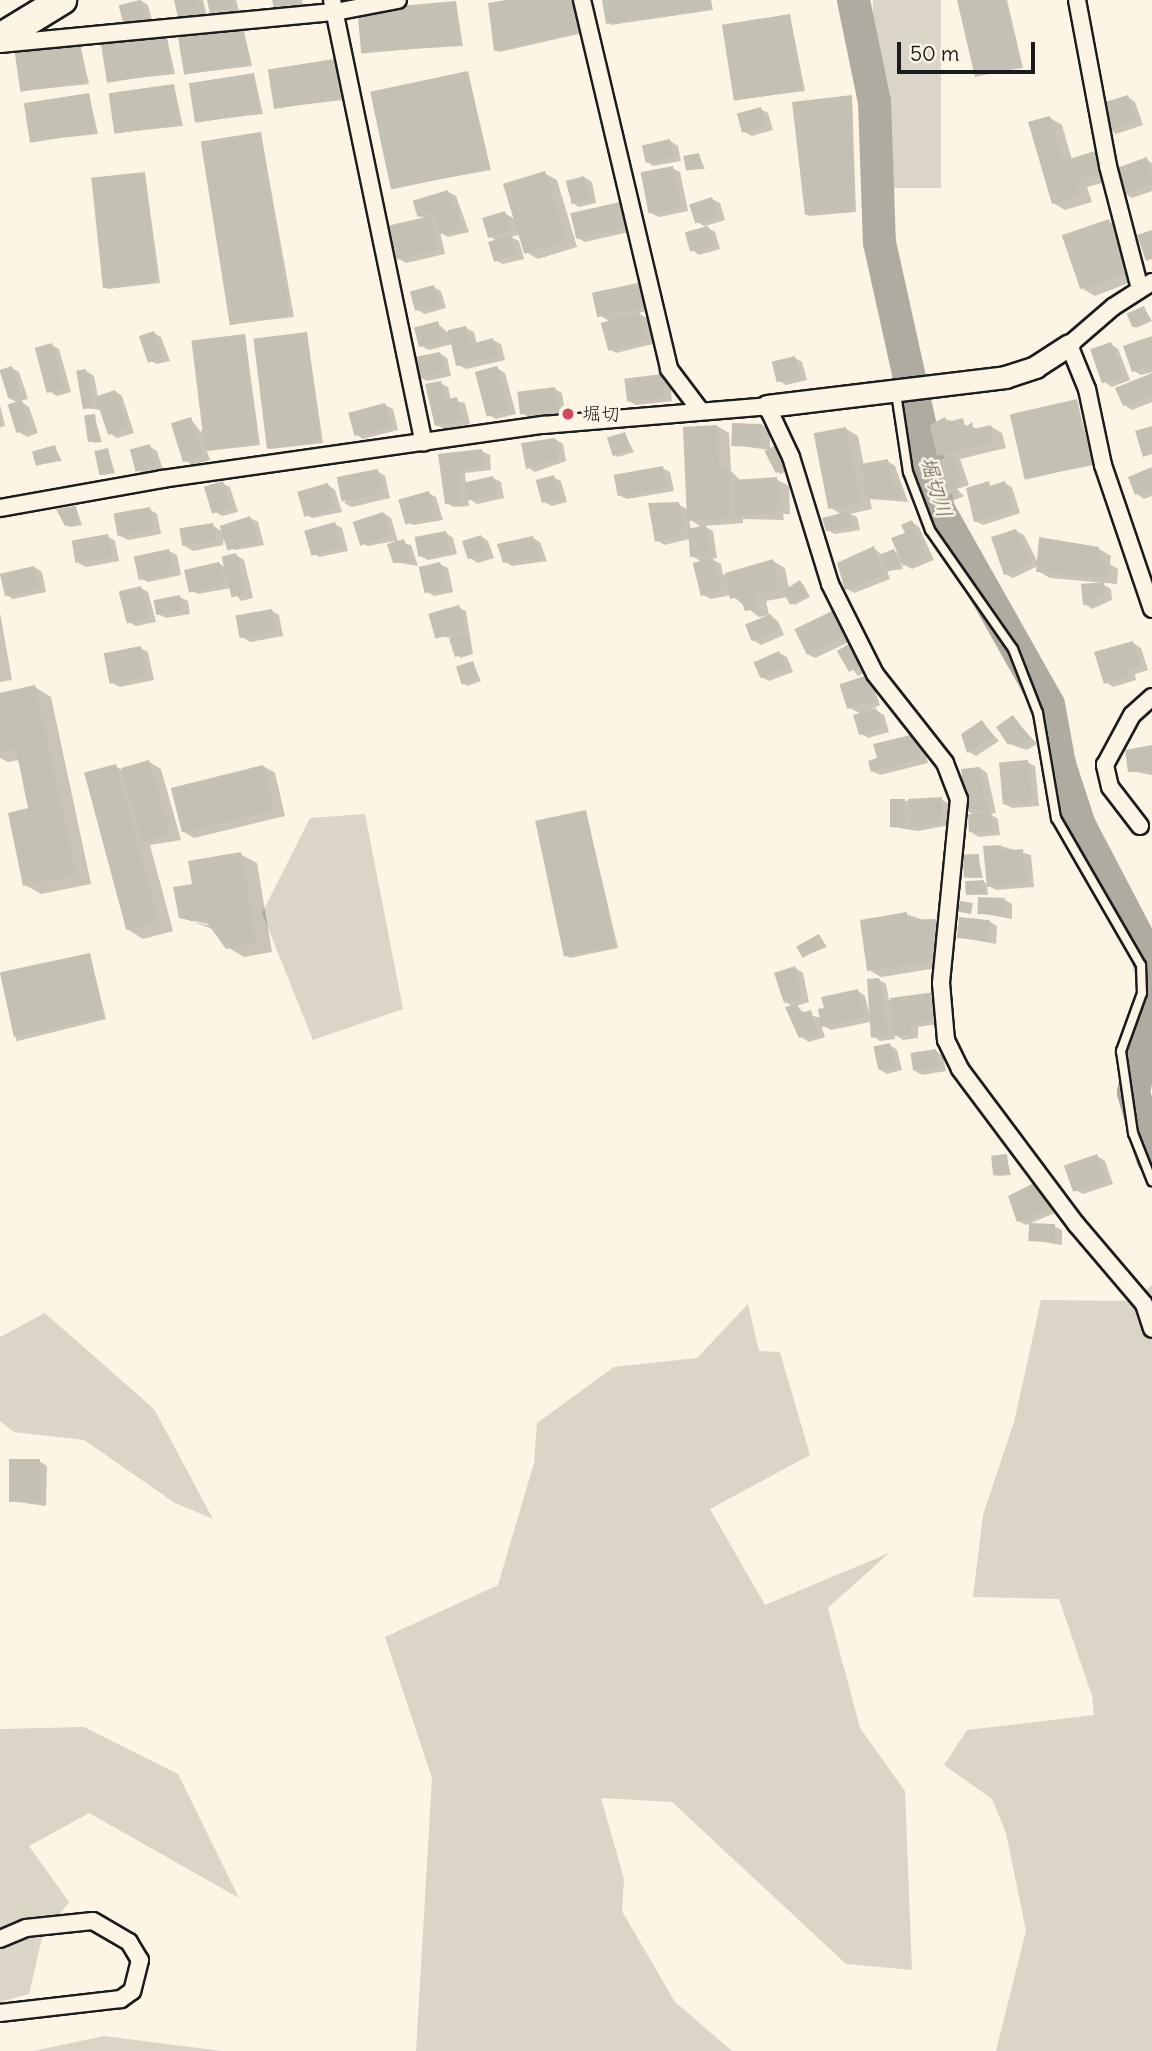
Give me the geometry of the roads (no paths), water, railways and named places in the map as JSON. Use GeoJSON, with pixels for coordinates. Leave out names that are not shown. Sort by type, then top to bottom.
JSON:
{"type":"FeatureCollection","features":[{"type":"Feature","properties":{"kind":"highway"},"geometry":{"type":"LineString","coordinates":[[0,38],[62,0]]}},
{"type":"Feature","properties":{"kind":"street"},"geometry":{"type":"LineString","coordinates":[[0,44],[398,0]]}},
{"type":"Feature","properties":{"kind":"street"},"geometry":{"type":"LineString","coordinates":[[582,0],[669,369],[700,410]]}},
{"type":"Feature","properties":{"kind":"street"},"geometry":{"type":"LineString","coordinates":[[0,508],[162,479],[424,443],[1005,377],[1035,367],[1069,345],[1146,286],[1108,166],[1077,0]]}},
{"type":"Feature","properties":{"kind":"street"},"geometry":{"type":"LineString","coordinates":[[334,6],[424,443]]}},
{"type":"Feature","properties":{"kind":"street"},"geometry":{"type":"LineString","coordinates":[[1069,345],[1087,389],[1103,465],[1152,609]]}},
{"type":"Feature","properties":{"kind":"street"},"geometry":{"type":"LineString","coordinates":[[767,406],[791,457],[830,584],[875,674],[913,718],[954,780],[959,799],[957,840],[941,983],[946,1040],[960,1069],[1149,1310],[1152,1329]]}},
{"type":"Feature","properties":{"kind":"street"},"geometry":{"type":"LineString","coordinates":[[1139,826],[1110,787],[1105,765],[1132,715],[1152,697]]}},
{"type":"Feature","properties":{"kind":"street"},"geometry":{"type":"LineString","coordinates":[[0,1939],[26,1928],[93,1921],[129,1942],[140,1960],[132,1991],[121,1999],[0,2013]]}},
{"type":"Feature","properties":{"kind":"lane"},"geometry":{"type":"LineString","coordinates":[[896,389],[908,472],[930,530],[1013,649],[1038,713],[1056,818],[1142,965],[1142,993],[1121,1051],[1133,1133],[1152,1181]]}},
{"type":"Feature","properties":{"kind":"waterway","name":"堀切川"},"geometry":{"type":"LineString","coordinates":[[853,0],[874,101],[879,242],[938,509],[1048,704],[1059,764],[1079,825],[1147,955],[1152,976]]}},
{"type":"Feature","properties":{"kind":"waterway","name":"堀切川"},"geometry":{"type":"LineString","coordinates":[[1152,997],[1133,1092],[1152,1158]]}},
{"type":"Feature","properties":{"kind":"place","name":"堀切"},"geometry":{"type":"Point","coordinates":[568,414]}}]}
